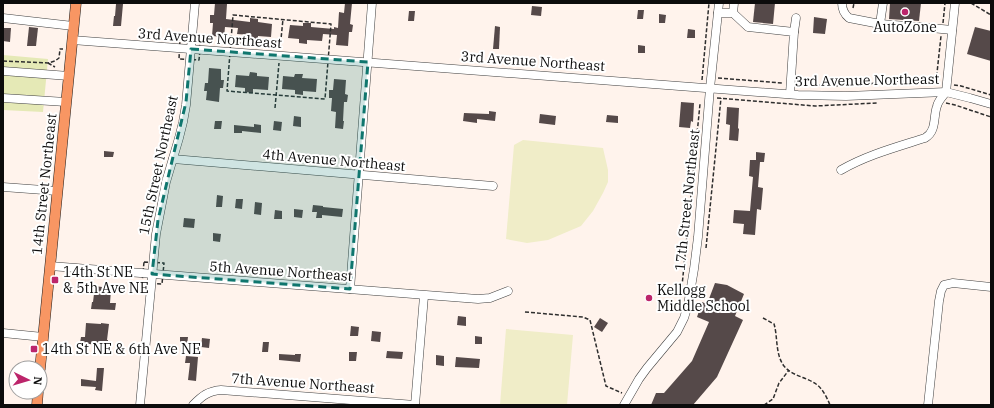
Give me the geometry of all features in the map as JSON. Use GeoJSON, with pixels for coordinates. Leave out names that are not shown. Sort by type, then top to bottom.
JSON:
{"type":"FeatureCollection","features":[{"type":"Feature","properties":{"kind":"main road","name":"14th Street Northeast"},"geometry":{"type":"LineString","coordinates":[[41,360],[76,3]]}},
{"type":"Feature","properties":{"kind":"street","name":"15th Street Northeast"},"geometry":{"type":"LineString","coordinates":[[140,405],[156,234],[166,182],[179,138],[186,105],[195,3]]}},
{"type":"Feature","properties":{"kind":"street"},"geometry":{"type":"LineString","coordinates":[[350,289],[372,3]]}},
{"type":"Feature","properties":{"kind":"street","name":"17th Street Northeast"},"geometry":{"type":"LineString","coordinates":[[624,405],[639,379],[677,332],[684,318],[688,305],[698,237],[710,88],[719,3]]}},
{"type":"Feature","properties":{"kind":"street"},"geometry":{"type":"LineString","coordinates":[[733,13],[734,3]]}},
{"type":"Feature","properties":{"kind":"street"},"geometry":{"type":"LineString","coordinates":[[842,3],[845,15],[848,18],[880,24],[952,30]]}},
{"type":"Feature","properties":{"kind":"street"},"geometry":{"type":"LineString","coordinates":[[880,24],[883,3]]}},
{"type":"Feature","properties":{"kind":"street"},"geometry":{"type":"LineString","coordinates":[[841,170],[853,163],[879,153],[930,136],[934,126],[936,107],[946,88],[955,3]]}},
{"type":"Feature","properties":{"kind":"street"},"geometry":{"type":"LineString","coordinates":[[718,13],[733,13],[748,27],[794,32]]}},
{"type":"Feature","properties":{"kind":"street"},"geometry":{"type":"LineString","coordinates":[[3,18],[73,26]]}},
{"type":"Feature","properties":{"kind":"street"},"geometry":{"type":"LineString","coordinates":[[790,94],[796,18]]}},
{"type":"Feature","properties":{"kind":"street","name":"3rd Avenue Northeast"},"geometry":{"type":"LineString","coordinates":[[72,40],[790,94],[846,96],[946,88],[970,98],[991,104]]}},
{"type":"Feature","properties":{"kind":"street"},"geometry":{"type":"LineString","coordinates":[[3,71],[69,76]]}},
{"type":"Feature","properties":{"kind":"street"},"geometry":{"type":"LineString","coordinates":[[3,98],[66,102]]}},
{"type":"Feature","properties":{"kind":"street","name":"4th Avenue Northeast"},"geometry":{"type":"LineString","coordinates":[[173,160],[493,186]]}},
{"type":"Feature","properties":{"kind":"street"},"geometry":{"type":"LineString","coordinates":[[3,187],[57,191]]}},
{"type":"Feature","properties":{"kind":"street","name":"5th Avenue Northeast"},"geometry":{"type":"LineString","coordinates":[[50,266],[424,296],[484,299],[508,291]]}},
{"type":"Feature","properties":{"kind":"street"},"geometry":{"type":"LineString","coordinates":[[928,405],[938,301],[944,285],[953,283],[991,287]]}},
{"type":"Feature","properties":{"kind":"street"},"geometry":{"type":"LineString","coordinates":[[415,405],[424,296]]}},
{"type":"Feature","properties":{"kind":"street"},"geometry":{"type":"LineString","coordinates":[[3,333],[43,337]]}},
{"type":"Feature","properties":{"kind":"street","name":"7th Avenue Northeast"},"geometry":{"type":"LineString","coordinates":[[193,405],[200,398],[213,390],[415,405]]}},
{"type":"Feature","properties":{"kind":"path"},"geometry":{"type":"LineString","coordinates":[[703,76],[709,3]]}},
{"type":"Feature","properties":{"kind":"path"},"geometry":{"type":"LineString","coordinates":[[853,8],[854,3]]}},
{"type":"Feature","properties":{"kind":"path"},"geometry":{"type":"LineString","coordinates":[[936,82],[945,3]]}},
{"type":"Feature","properties":{"kind":"path"},"geometry":{"type":"LineString","coordinates":[[971,3],[991,15]]}},
{"type":"Feature","properties":{"kind":"path"},"geometry":{"type":"LineString","coordinates":[[283,19],[280,46],[230,43],[233,15],[283,19],[331,24],[329,50]]}},
{"type":"Feature","properties":{"kind":"path"},"geometry":{"type":"LineString","coordinates":[[3,61],[48,63],[56,61],[59,58],[60,49]]}},
{"type":"Feature","properties":{"kind":"path"},"geometry":{"type":"LineString","coordinates":[[229,62],[226,91],[325,99],[328,70]]}},
{"type":"Feature","properties":{"kind":"path"},"geometry":{"type":"LineString","coordinates":[[275,108],[278,66]]}},
{"type":"Feature","properties":{"kind":"path"},"geometry":{"type":"LineString","coordinates":[[723,78],[829,86],[907,80],[936,82],[946,88],[961,86],[991,95]]}},
{"type":"Feature","properties":{"kind":"path"},"geometry":{"type":"LineString","coordinates":[[706,248],[721,99]]}},
{"type":"Feature","properties":{"kind":"path"},"geometry":{"type":"LineString","coordinates":[[938,102],[955,105],[991,116]]}},
{"type":"Feature","properties":{"kind":"path"},"geometry":{"type":"LineString","coordinates":[[691,290],[682,286],[700,105]]}},
{"type":"Feature","properties":{"kind":"path"},"geometry":{"type":"LineString","coordinates":[[525,312],[583,317],[590,320],[606,386],[629,396]]}},
{"type":"Feature","properties":{"kind":"path"},"geometry":{"type":"LineString","coordinates":[[763,318],[774,324],[778,354],[784,365],[792,372],[817,385],[825,394],[830,405]]}},
{"type":"Feature","properties":{"kind":"path"},"geometry":{"type":"LineString","coordinates":[[764,405],[772,399],[779,383],[789,370]]}},
{"type":"Feature","properties":{"kind":"highlighted area"},"geometry":{"type":"Polygon","coordinates":[[[191,49],[368,62],[350,289],[152,274],[158,220],[186,102],[191,49]]]}},
{"type":"Feature","properties":{"kind":"green space"},"geometry":{"type":"Polygon","coordinates":[[[3,55],[48,59],[43,112],[3,110],[3,55]]]}},
{"type":"Feature","properties":{"kind":"shaded area"},"geometry":{"type":"Polygon","coordinates":[[[523,140],[603,148],[608,170],[608,182],[593,211],[581,226],[548,240],[527,243],[506,239],[514,145],[523,140]]]}},
{"type":"Feature","properties":{"kind":"shaded area"},"geometry":{"type":"Polygon","coordinates":[[[506,329],[573,335],[567,405],[500,405],[506,329]]]}},
{"type":"Feature","properties":{"kind":"building"},"geometry":{"type":"Polygon","coordinates":[[[215,3],[227,4],[226,19],[250,22],[250,18],[258,19],[258,22],[272,24],[271,37],[258,36],[258,40],[250,39],[250,35],[237,34],[238,28],[225,27],[224,37],[212,36],[213,23],[210,23],[210,15],[214,15],[215,3]]]}},
{"type":"Feature","properties":{"kind":"building"},"geometry":{"type":"Polygon","coordinates":[[[345,3],[352,3],[350,24],[353,25],[352,32],[349,32],[348,46],[336,45],[337,35],[323,34],[322,41],[307,40],[307,44],[299,43],[299,39],[288,38],[290,25],[303,26],[303,23],[311,23],[311,27],[338,28],[339,12],[344,13],[345,3]]]}},
{"type":"Feature","properties":{"kind":"building"},"geometry":{"type":"Polygon","coordinates":[[[755,3],[775,3],[773,24],[753,22],[755,3]]]}},
{"type":"Feature","properties":{"kind":"building","name":"AutoZone"},"geometry":{"type":"Polygon","coordinates":[[[890,3],[921,3],[919,21],[889,19],[890,3]]]}},
{"type":"Feature","properties":{"kind":"building"},"geometry":{"type":"Polygon","coordinates":[[[116,4],[123,4],[121,26],[113,26],[116,4]]]}},
{"type":"Feature","properties":{"kind":"building"},"geometry":{"type":"Polygon","coordinates":[[[532,6],[542,7],[541,16],[531,15],[532,6]]]}},
{"type":"Feature","properties":{"kind":"building"},"geometry":{"type":"Polygon","coordinates":[[[638,10],[644,10],[643,19],[637,19],[638,10]]]}},
{"type":"Feature","properties":{"kind":"building"},"geometry":{"type":"Polygon","coordinates":[[[409,11],[415,11],[414,21],[408,21],[409,11]]]}},
{"type":"Feature","properties":{"kind":"building"},"geometry":{"type":"Polygon","coordinates":[[[659,14],[666,15],[665,23],[659,23],[659,14]]]}},
{"type":"Feature","properties":{"kind":"building"},"geometry":{"type":"Polygon","coordinates":[[[814,17],[827,19],[825,34],[813,33],[814,17]]]}},
{"type":"Feature","properties":{"kind":"building"},"geometry":{"type":"Polygon","coordinates":[[[495,26],[500,27],[499,49],[493,49],[495,26]]]}},
{"type":"Feature","properties":{"kind":"building"},"geometry":{"type":"Polygon","coordinates":[[[29,27],[38,28],[36,46],[27,46],[29,27]]]}},
{"type":"Feature","properties":{"kind":"building"},"geometry":{"type":"Polygon","coordinates":[[[975,27],[991,31],[991,61],[967,54],[975,27]]]}},
{"type":"Feature","properties":{"kind":"building"},"geometry":{"type":"Polygon","coordinates":[[[3,28],[11,28],[10,42],[3,41],[3,28]]]}},
{"type":"Feature","properties":{"kind":"building"},"geometry":{"type":"Polygon","coordinates":[[[688,29],[695,30],[695,38],[687,38],[688,29]]]}},
{"type":"Feature","properties":{"kind":"building"},"geometry":{"type":"Polygon","coordinates":[[[638,45],[645,46],[645,53],[638,53],[638,45]]]}},
{"type":"Feature","properties":{"kind":"building"},"geometry":{"type":"Polygon","coordinates":[[[209,68],[221,69],[221,80],[224,80],[223,88],[220,88],[219,102],[206,100],[207,91],[204,91],[205,83],[208,83],[209,68]]]}},
{"type":"Feature","properties":{"kind":"building"},"geometry":{"type":"Polygon","coordinates":[[[250,72],[257,73],[257,76],[269,77],[268,90],[253,89],[253,93],[245,92],[245,88],[235,87],[236,75],[249,76],[250,72]]]}},
{"type":"Feature","properties":{"kind":"building"},"geometry":{"type":"Polygon","coordinates":[[[295,74],[303,74],[302,78],[317,79],[316,92],[303,91],[303,95],[295,94],[295,90],[282,89],[283,76],[294,77],[295,74]]]}},
{"type":"Feature","properties":{"kind":"building"},"geometry":{"type":"Polygon","coordinates":[[[334,79],[346,80],[345,94],[348,95],[347,102],[344,102],[343,129],[335,128],[336,112],[331,111],[332,98],[329,98],[329,90],[333,90],[334,79]]]}},
{"type":"Feature","properties":{"kind":"building"},"geometry":{"type":"Polygon","coordinates":[[[681,102],[694,103],[693,122],[691,121],[690,128],[679,127],[681,102]]]}},
{"type":"Feature","properties":{"kind":"building"},"geometry":{"type":"Polygon","coordinates":[[[727,107],[739,108],[738,141],[729,140],[730,125],[726,124],[727,107]]]}},
{"type":"Feature","properties":{"kind":"building"},"geometry":{"type":"Polygon","coordinates":[[[489,111],[496,112],[495,121],[477,119],[477,123],[463,121],[464,113],[489,114],[489,111]]]}},
{"type":"Feature","properties":{"kind":"building"},"geometry":{"type":"Polygon","coordinates":[[[540,114],[556,116],[555,125],[539,123],[540,114]]]}},
{"type":"Feature","properties":{"kind":"building"},"geometry":{"type":"Polygon","coordinates":[[[607,115],[618,116],[618,123],[606,122],[607,115]]]}},
{"type":"Feature","properties":{"kind":"building"},"geometry":{"type":"Polygon","coordinates":[[[294,116],[301,117],[301,127],[293,126],[294,116]]]}},
{"type":"Feature","properties":{"kind":"building"},"geometry":{"type":"Polygon","coordinates":[[[215,121],[222,121],[221,129],[214,129],[215,121]]]}},
{"type":"Feature","properties":{"kind":"building"},"geometry":{"type":"Polygon","coordinates":[[[274,121],[282,122],[281,131],[273,130],[274,121]]]}},
{"type":"Feature","properties":{"kind":"building"},"geometry":{"type":"Polygon","coordinates":[[[254,124],[261,125],[261,133],[242,131],[242,133],[234,133],[234,125],[254,127],[254,124]]]}},
{"type":"Feature","properties":{"kind":"building"},"geometry":{"type":"Polygon","coordinates":[[[104,151],[114,152],[113,157],[104,157],[104,151]]]}},
{"type":"Feature","properties":{"kind":"building"},"geometry":{"type":"Polygon","coordinates":[[[756,152],[765,153],[764,162],[760,162],[758,187],[763,188],[761,210],[757,209],[755,235],[743,234],[744,224],[733,223],[734,210],[750,211],[753,177],[749,176],[750,160],[756,160],[756,152]]]}},
{"type":"Feature","properties":{"kind":"building"},"geometry":{"type":"Polygon","coordinates":[[[217,195],[223,196],[222,207],[216,207],[217,195]]]}},
{"type":"Feature","properties":{"kind":"building"},"geometry":{"type":"Polygon","coordinates":[[[236,199],[243,199],[242,209],[235,208],[236,199]]]}},
{"type":"Feature","properties":{"kind":"building"},"geometry":{"type":"Polygon","coordinates":[[[255,202],[262,203],[261,215],[254,214],[255,202]]]}},
{"type":"Feature","properties":{"kind":"building"},"geometry":{"type":"Polygon","coordinates":[[[313,205],[343,209],[342,217],[322,215],[322,218],[316,218],[317,212],[312,212],[313,205]]]}},
{"type":"Feature","properties":{"kind":"building"},"geometry":{"type":"Polygon","coordinates":[[[294,209],[303,210],[302,218],[294,217],[294,209]]]}},
{"type":"Feature","properties":{"kind":"building"},"geometry":{"type":"Polygon","coordinates":[[[275,210],[282,211],[282,219],[274,219],[275,210]]]}},
{"type":"Feature","properties":{"kind":"building"},"geometry":{"type":"Polygon","coordinates":[[[184,218],[195,219],[194,228],[183,227],[184,218]]]}},
{"type":"Feature","properties":{"kind":"building"},"geometry":{"type":"Polygon","coordinates":[[[213,233],[221,234],[220,242],[213,241],[213,233]]]}},
{"type":"Feature","properties":{"kind":"building"},"geometry":{"type":"Polygon","coordinates":[[[715,283],[727,285],[744,294],[735,316],[743,320],[717,377],[693,405],[651,405],[656,393],[664,393],[692,361],[709,322],[697,317],[702,302],[707,304],[715,283]]]}},
{"type":"Feature","properties":{"kind":"building"},"geometry":{"type":"Polygon","coordinates":[[[95,286],[102,287],[102,289],[111,290],[110,303],[116,303],[115,310],[91,309],[95,286]]]}},
{"type":"Feature","properties":{"kind":"building"},"geometry":{"type":"Polygon","coordinates":[[[458,316],[466,317],[466,326],[457,325],[458,316]]]}},
{"type":"Feature","properties":{"kind":"building"},"geometry":{"type":"Polygon","coordinates":[[[600,318],[608,323],[602,332],[594,327],[600,318]]]}},
{"type":"Feature","properties":{"kind":"building"},"geometry":{"type":"Polygon","coordinates":[[[86,323],[109,324],[107,340],[108,347],[80,343],[81,337],[85,337],[86,323]]]}},
{"type":"Feature","properties":{"kind":"building"},"geometry":{"type":"Polygon","coordinates":[[[351,326],[359,327],[358,336],[350,336],[351,326]]]}},
{"type":"Feature","properties":{"kind":"building"},"geometry":{"type":"Polygon","coordinates":[[[372,331],[381,332],[380,342],[371,341],[372,331]]]}},
{"type":"Feature","properties":{"kind":"building"},"geometry":{"type":"Polygon","coordinates":[[[475,336],[482,337],[482,344],[475,344],[475,336]]]}},
{"type":"Feature","properties":{"kind":"building"},"geometry":{"type":"Polygon","coordinates":[[[180,337],[188,337],[187,345],[180,345],[180,337]]]}},
{"type":"Feature","properties":{"kind":"building"},"geometry":{"type":"Polygon","coordinates":[[[202,338],[210,339],[209,348],[201,347],[202,338]]]}},
{"type":"Feature","properties":{"kind":"building"},"geometry":{"type":"Polygon","coordinates":[[[263,342],[269,342],[268,352],[262,352],[263,342]]]}},
{"type":"Feature","properties":{"kind":"building"},"geometry":{"type":"Polygon","coordinates":[[[387,351],[403,352],[402,359],[386,358],[387,351]]]}},
{"type":"Feature","properties":{"kind":"building"},"geometry":{"type":"Polygon","coordinates":[[[349,352],[357,352],[356,361],[349,361],[349,352]]]}},
{"type":"Feature","properties":{"kind":"building"},"geometry":{"type":"Polygon","coordinates":[[[279,354],[301,354],[300,362],[279,360],[279,354]]]}},
{"type":"Feature","properties":{"kind":"building"},"geometry":{"type":"Polygon","coordinates":[[[436,355],[444,356],[444,366],[436,365],[436,355]]]}},
{"type":"Feature","properties":{"kind":"building"},"geometry":{"type":"Polygon","coordinates":[[[186,356],[198,357],[196,381],[188,380],[190,363],[185,363],[186,356]]]}},
{"type":"Feature","properties":{"kind":"building"},"geometry":{"type":"Polygon","coordinates":[[[456,357],[480,359],[479,368],[455,367],[456,357]]]}},
{"type":"Feature","properties":{"kind":"building"},"geometry":{"type":"Polygon","coordinates":[[[97,368],[104,368],[102,391],[95,390],[96,387],[81,386],[81,379],[96,381],[97,368]]]}},
{"type":"Feature","properties":{"kind":"place","name":"AutoZone"},"geometry":{"type":"Point","coordinates":[905,12]}},
{"type":"Feature","properties":{"kind":"place","name":"14th St NE & 5th Ave NE"},"geometry":{"type":"Point","coordinates":[55,280]}},
{"type":"Feature","properties":{"kind":"place","name":"Kellogg Middle School"},"geometry":{"type":"Point","coordinates":[649,298]}},
{"type":"Feature","properties":{"kind":"place","name":"14th St NE & 6th Ave NE"},"geometry":{"type":"Point","coordinates":[34,349]}}]}
